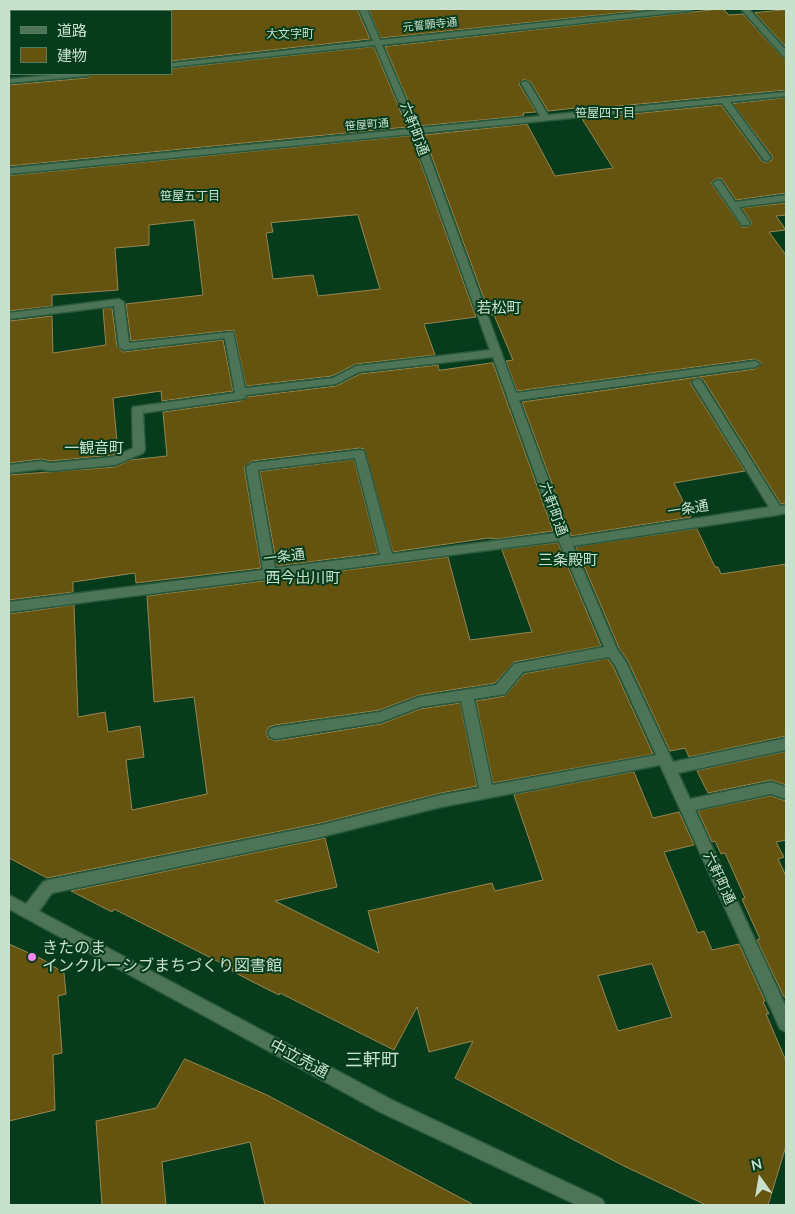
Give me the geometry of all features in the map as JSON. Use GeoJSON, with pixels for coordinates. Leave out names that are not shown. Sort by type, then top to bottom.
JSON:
{"type":"FeatureCollection","features":[{"type":"Feature","properties":{"kind":"street"},"geometry":{"type":"LineString","coordinates":[[40,10],[55,9]]}},
{"type":"Feature","properties":{"kind":"street","name":"六軒町通"},"geometry":{"type":"LineString","coordinates":[[363,9],[416,132],[564,539],[612,651],[620,662],[786,1024]]}},
{"type":"Feature","properties":{"kind":"street","name":"元誓願寺通"},"geometry":{"type":"LineString","coordinates":[[172,65],[690,9]]}},
{"type":"Feature","properties":{"kind":"street"},"geometry":{"type":"LineString","coordinates":[[745,9],[786,54]]}},
{"type":"Feature","properties":{"kind":"street"},"geometry":{"type":"LineString","coordinates":[[9,81],[76,75]]}},
{"type":"Feature","properties":{"kind":"street"},"geometry":{"type":"LineString","coordinates":[[525,83],[546,118]]}},
{"type":"Feature","properties":{"kind":"street","name":"笹屋町通"},"geometry":{"type":"LineString","coordinates":[[9,171],[786,94]]}},
{"type":"Feature","properties":{"kind":"street"},"geometry":{"type":"LineString","coordinates":[[724,100],[767,158]]}},
{"type":"Feature","properties":{"kind":"street"},"geometry":{"type":"LineString","coordinates":[[718,183],[745,223]]}},
{"type":"Feature","properties":{"kind":"street"},"geometry":{"type":"LineString","coordinates":[[733,205],[786,198]]}},
{"type":"Feature","properties":{"kind":"street"},"geometry":{"type":"LineString","coordinates":[[9,316],[119,302],[124,347],[229,334],[241,396],[137,410],[139,450],[115,461],[51,467],[42,465],[9,469]]}},
{"type":"Feature","properties":{"kind":"street"},"geometry":{"type":"LineString","coordinates":[[240,392],[336,381],[356,369],[496,354]]}},
{"type":"Feature","properties":{"kind":"street"},"geometry":{"type":"LineString","coordinates":[[512,397],[755,364]]}},
{"type":"Feature","properties":{"kind":"street"},"geometry":{"type":"LineString","coordinates":[[697,382],[781,510]]}},
{"type":"Feature","properties":{"kind":"street"},"geometry":{"type":"LineString","coordinates":[[270,574],[252,467],[360,454],[387,558]]}},
{"type":"Feature","properties":{"kind":"street","name":"一条通"},"geometry":{"type":"LineString","coordinates":[[9,607],[387,558],[564,539],[781,510]]}},
{"type":"Feature","properties":{"kind":"street"},"geometry":{"type":"LineString","coordinates":[[275,733],[381,717],[419,702],[500,690],[519,668],[612,651]]}},
{"type":"Feature","properties":{"kind":"street"},"geometry":{"type":"LineString","coordinates":[[466,695],[486,793]]}},
{"type":"Feature","properties":{"kind":"street"},"geometry":{"type":"LineString","coordinates":[[29,912],[48,886],[321,831],[440,801],[786,744]]}},
{"type":"Feature","properties":{"kind":"street"},"geometry":{"type":"LineString","coordinates":[[686,806],[770,788],[786,792]]}},
{"type":"Feature","properties":{"kind":"street","name":"中立売通"},"geometry":{"type":"LineString","coordinates":[[9,902],[386,1106],[596,1205]]}},
{"type":"Feature","properties":{"kind":"building"},"geometry":{"type":"Polygon","coordinates":[[[357,9],[370,39],[172,61],[171,10],[357,9]]]}},
{"type":"Feature","properties":{"kind":"building"},"geometry":{"type":"Polygon","coordinates":[[[369,9],[656,9],[381,38],[369,9]]]}},
{"type":"Feature","properties":{"kind":"building"},"geometry":{"type":"Polygon","coordinates":[[[723,9],[729,15],[743,14],[782,57],[786,58],[786,90],[577,110],[576,108],[548,111],[531,82],[524,79],[519,84],[536,112],[523,113],[524,115],[522,116],[419,126],[385,47],[723,9]]]}},
{"type":"Feature","properties":{"kind":"building"},"geometry":{"type":"Polygon","coordinates":[[[786,10],[786,47],[755,13],[786,10]]]}},
{"type":"Feature","properties":{"kind":"building"},"geometry":{"type":"Polygon","coordinates":[[[374,47],[407,127],[9,166],[9,85],[87,78],[92,75],[172,75],[172,69],[374,47]]]}},
{"type":"Feature","properties":{"kind":"building"},"geometry":{"type":"Polygon","coordinates":[[[786,98],[786,193],[736,200],[722,179],[717,178],[711,183],[742,227],[748,227],[752,223],[742,208],[786,203],[786,215],[776,216],[786,230],[769,232],[786,255],[786,503],[781,504],[703,379],[697,377],[755,369],[762,363],[755,359],[517,391],[506,361],[513,360],[494,315],[490,315],[424,135],[527,124],[555,176],[613,168],[582,119],[721,105],[762,161],[766,163],[772,160],[773,157],[733,104],[786,98]]]}},
{"type":"Feature","properties":{"kind":"building"},"geometry":{"type":"Polygon","coordinates":[[[411,136],[476,317],[424,324],[435,355],[356,364],[332,376],[246,386],[234,330],[131,341],[126,304],[203,295],[194,220],[149,225],[149,245],[115,248],[118,290],[52,295],[52,306],[9,311],[9,176],[411,136]],[[358,215],[271,223],[273,232],[266,233],[273,279],[313,275],[318,296],[380,289],[358,215]]]}},
{"type":"Feature","properties":{"kind":"building"},"geometry":{"type":"Polygon","coordinates":[[[112,308],[117,347],[123,352],[223,340],[233,391],[162,401],[161,391],[113,398],[118,452],[113,455],[51,461],[41,459],[9,463],[9,321],[52,316],[53,353],[106,345],[103,309],[112,308]]]}},
{"type":"Feature","properties":{"kind":"building"},"geometry":{"type":"Polygon","coordinates":[[[493,363],[553,531],[497,539],[488,538],[393,552],[364,449],[252,461],[244,467],[261,568],[136,583],[135,573],[73,582],[73,592],[9,600],[9,475],[115,467],[130,460],[167,456],[163,412],[241,401],[247,397],[336,386],[360,374],[438,365],[439,370],[493,363]]]}},
{"type":"Feature","properties":{"kind":"building"},"geometry":{"type":"Polygon","coordinates":[[[696,377],[690,383],[745,471],[674,483],[691,517],[571,536],[522,402],[696,377]]]}},
{"type":"Feature","properties":{"kind":"building"},"geometry":{"type":"Polygon","coordinates":[[[354,460],[378,553],[277,566],[260,472],[354,460]]]}},
{"type":"Feature","properties":{"kind":"building"},"geometry":{"type":"Polygon","coordinates":[[[697,529],[715,567],[718,567],[721,574],[786,564],[786,736],[689,757],[685,748],[670,751],[628,661],[619,648],[576,547],[697,529]]]}},
{"type":"Feature","properties":{"kind":"building"},"geometry":{"type":"Polygon","coordinates":[[[558,543],[601,646],[514,662],[495,683],[419,695],[380,710],[275,725],[269,727],[266,732],[268,738],[275,741],[381,724],[420,709],[460,703],[477,786],[321,823],[47,878],[9,858],[9,614],[74,605],[78,717],[105,712],[108,732],[140,726],[144,757],[126,760],[132,810],[207,794],[194,697],[154,702],[147,596],[448,557],[470,640],[532,632],[502,550],[558,543]]]}},
{"type":"Feature","properties":{"kind":"building"},"geometry":{"type":"Polygon","coordinates":[[[608,659],[613,666],[653,754],[493,783],[476,701],[505,696],[524,674],[608,659]]]}},
{"type":"Feature","properties":{"kind":"building"},"geometry":{"type":"Polygon","coordinates":[[[786,752],[786,785],[771,780],[708,793],[697,771],[786,752]]]}},
{"type":"Feature","properties":{"kind":"building"},"geometry":{"type":"Polygon","coordinates":[[[634,772],[653,818],[679,812],[694,845],[664,852],[698,933],[704,931],[712,950],[739,944],[765,1001],[763,1002],[769,1014],[766,1014],[786,1061],[786,1146],[768,1205],[706,1205],[624,1166],[455,1078],[473,1041],[429,1052],[417,1007],[394,1050],[280,993],[279,995],[251,981],[232,971],[233,969],[114,909],[112,912],[71,891],[325,838],[337,887],[275,901],[379,953],[368,911],[492,883],[495,891],[543,880],[514,795],[634,772]],[[652,964],[598,976],[618,1031],[672,1017],[652,964]]]}},
{"type":"Feature","properties":{"kind":"building"},"geometry":{"type":"Polygon","coordinates":[[[771,796],[786,801],[786,840],[776,842],[784,857],[778,859],[786,876],[786,997],[784,997],[757,940],[760,939],[742,899],[745,898],[725,853],[721,854],[715,841],[712,842],[698,811],[771,796]]]}},
{"type":"Feature","properties":{"kind":"building"},"geometry":{"type":"Polygon","coordinates":[[[9,944],[42,959],[64,973],[66,994],[58,996],[62,1053],[53,1055],[55,1110],[9,1121],[9,944]]]}},
{"type":"Feature","properties":{"kind":"building"},"geometry":{"type":"Polygon","coordinates":[[[185,1059],[267,1095],[474,1205],[265,1205],[250,1142],[162,1162],[166,1205],[102,1205],[96,1121],[156,1108],[185,1059]]]}},
{"type":"Feature","properties":{"kind":"place","name":"きたのま インクルーシブまちづくり図書館"},"geometry":{"type":"Point","coordinates":[32,957]}},
{"type":"Feature","properties":{"kind":"district","name":"大文字町"},"geometry":{"type":"Point","coordinates":[290,34]}},
{"type":"Feature","properties":{"kind":"district","name":"笹屋四丁目"},"geometry":{"type":"Point","coordinates":[605,113]}},
{"type":"Feature","properties":{"kind":"district","name":"笹屋五丁目"},"geometry":{"type":"Point","coordinates":[190,196]}},
{"type":"Feature","properties":{"kind":"district","name":"若松町"},"geometry":{"type":"Point","coordinates":[499,308]}},
{"type":"Feature","properties":{"kind":"district","name":"一観音町"},"geometry":{"type":"Point","coordinates":[94,448]}},
{"type":"Feature","properties":{"kind":"district","name":"三条殿町"},"geometry":{"type":"Point","coordinates":[568,560]}},
{"type":"Feature","properties":{"kind":"district","name":"西今出川町"},"geometry":{"type":"Point","coordinates":[303,578]}},
{"type":"Feature","properties":{"kind":"district","name":"三軒町"},"geometry":{"type":"Point","coordinates":[372,1061]}}]}
